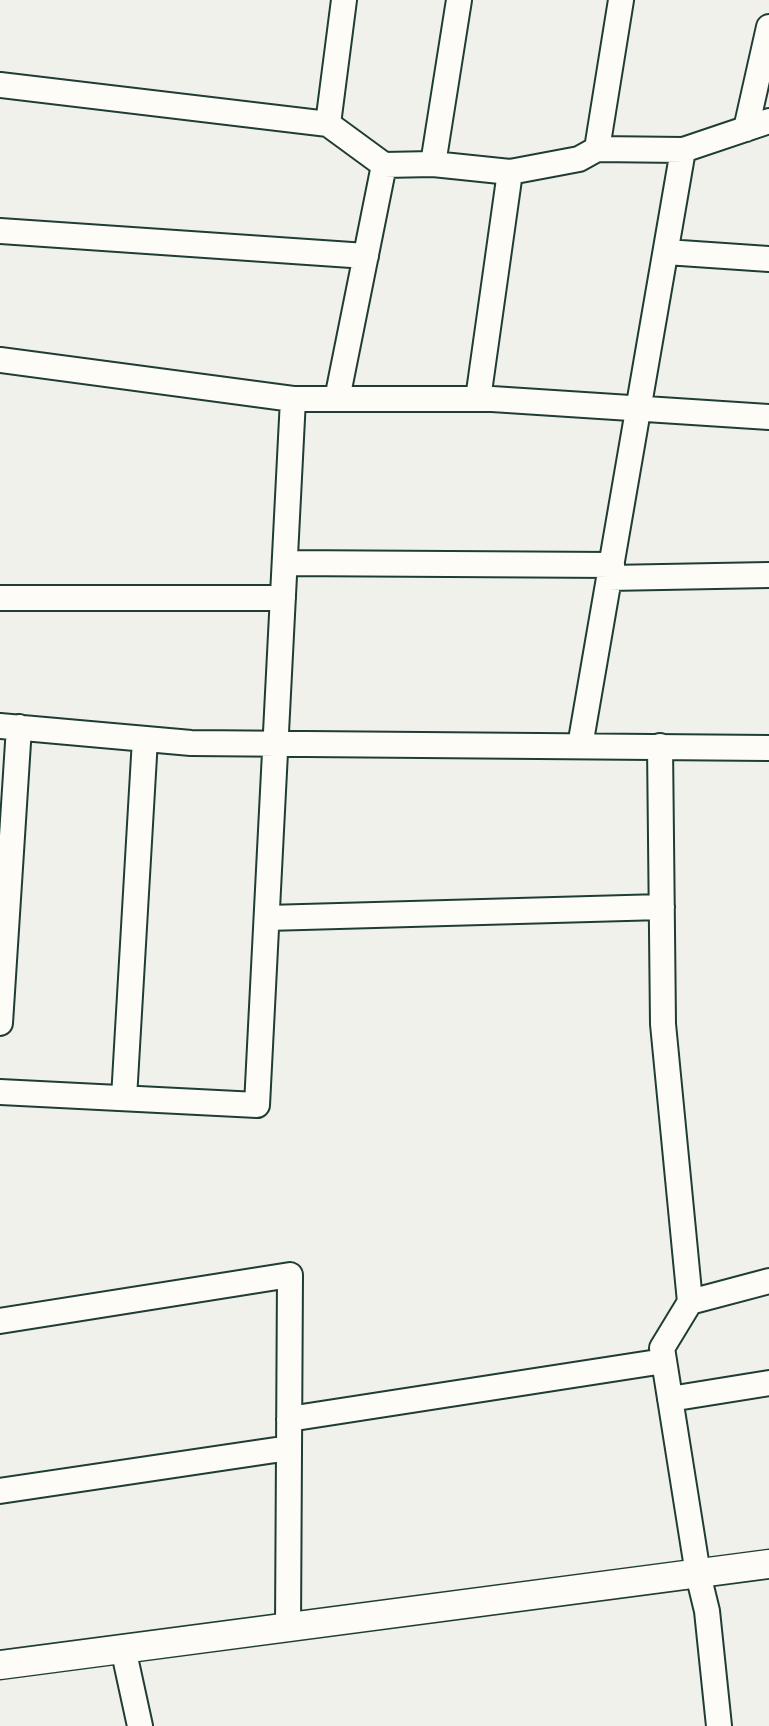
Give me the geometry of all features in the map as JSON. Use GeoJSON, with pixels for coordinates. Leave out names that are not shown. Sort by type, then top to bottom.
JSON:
{"type":"FeatureCollection","features":[{"type":"Feature","properties":{"kind":"street"},"geometry":{"type":"LineString","coordinates":[[328,124],[344,0]]}},
{"type":"Feature","properties":{"kind":"street"},"geometry":{"type":"LineString","coordinates":[[433,164],[459,0]]}},
{"type":"Feature","properties":{"kind":"street"},"geometry":{"type":"LineString","coordinates":[[597,149],[621,0]]}},
{"type":"Feature","properties":{"kind":"street"},"geometry":{"type":"LineString","coordinates":[[746,129],[769,27]]}},
{"type":"Feature","properties":{"kind":"street"},"geometry":{"type":"LineString","coordinates":[[0,85],[328,124],[384,165],[433,164],[510,172],[579,159],[597,149],[683,150],[769,121]]}},
{"type":"Feature","properties":{"kind":"street"},"geometry":{"type":"LineString","coordinates":[[580,746],[683,150]]}},
{"type":"Feature","properties":{"kind":"street"},"geometry":{"type":"LineString","coordinates":[[336,399],[384,165]]}},
{"type":"Feature","properties":{"kind":"street"},"geometry":{"type":"LineString","coordinates":[[478,399],[510,172]]}},
{"type":"Feature","properties":{"kind":"street"},"geometry":{"type":"LineString","coordinates":[[0,231],[366,256]]}},
{"type":"Feature","properties":{"kind":"street"},"geometry":{"type":"LineString","coordinates":[[666,252],[769,259]]}},
{"type":"Feature","properties":{"kind":"street"},"geometry":{"type":"LineString","coordinates":[[0,360],[294,398],[478,399],[769,417]]}},
{"type":"Feature","properties":{"kind":"street"},"geometry":{"type":"LineString","coordinates":[[0,1092],[257,1105],[294,398]]}},
{"type":"Feature","properties":{"kind":"street"},"geometry":{"type":"LineString","coordinates":[[285,563],[769,575]]}},
{"type":"Feature","properties":{"kind":"street"},"geometry":{"type":"LineString","coordinates":[[0,598],[284,598]]}},
{"type":"Feature","properties":{"kind":"street"},"geometry":{"type":"LineString","coordinates":[[0,1023],[10,726],[191,743],[769,748]]}},
{"type":"Feature","properties":{"kind":"street"},"geometry":{"type":"LineString","coordinates":[[124,1098],[144,739]]}},
{"type":"Feature","properties":{"kind":"street"},"geometry":{"type":"LineString","coordinates":[[660,746],[663,1024],[690,1302],[662,1348],[698,1574],[706,1611],[719,1726]]}},
{"type":"Feature","properties":{"kind":"street"},"geometry":{"type":"LineString","coordinates":[[267,918],[662,907]]}},
{"type":"Feature","properties":{"kind":"street"},"geometry":{"type":"LineString","coordinates":[[0,1321],[290,1275],[288,1627]]}},
{"type":"Feature","properties":{"kind":"street"},"geometry":{"type":"LineString","coordinates":[[690,1302],[769,1281]]}},
{"type":"Feature","properties":{"kind":"street"},"geometry":{"type":"LineString","coordinates":[[289,1419],[664,1361]]}},
{"type":"Feature","properties":{"kind":"street"},"geometry":{"type":"LineString","coordinates":[[670,1399],[769,1383]]}},
{"type":"Feature","properties":{"kind":"street"},"geometry":{"type":"LineString","coordinates":[[0,1491],[289,1448]]}},
{"type":"Feature","properties":{"kind":"street"},"geometry":{"type":"LineString","coordinates":[[0,1665],[769,1564]]}},
{"type":"Feature","properties":{"kind":"street"},"geometry":{"type":"LineString","coordinates":[[123,1648],[140,1726]]}}]}
